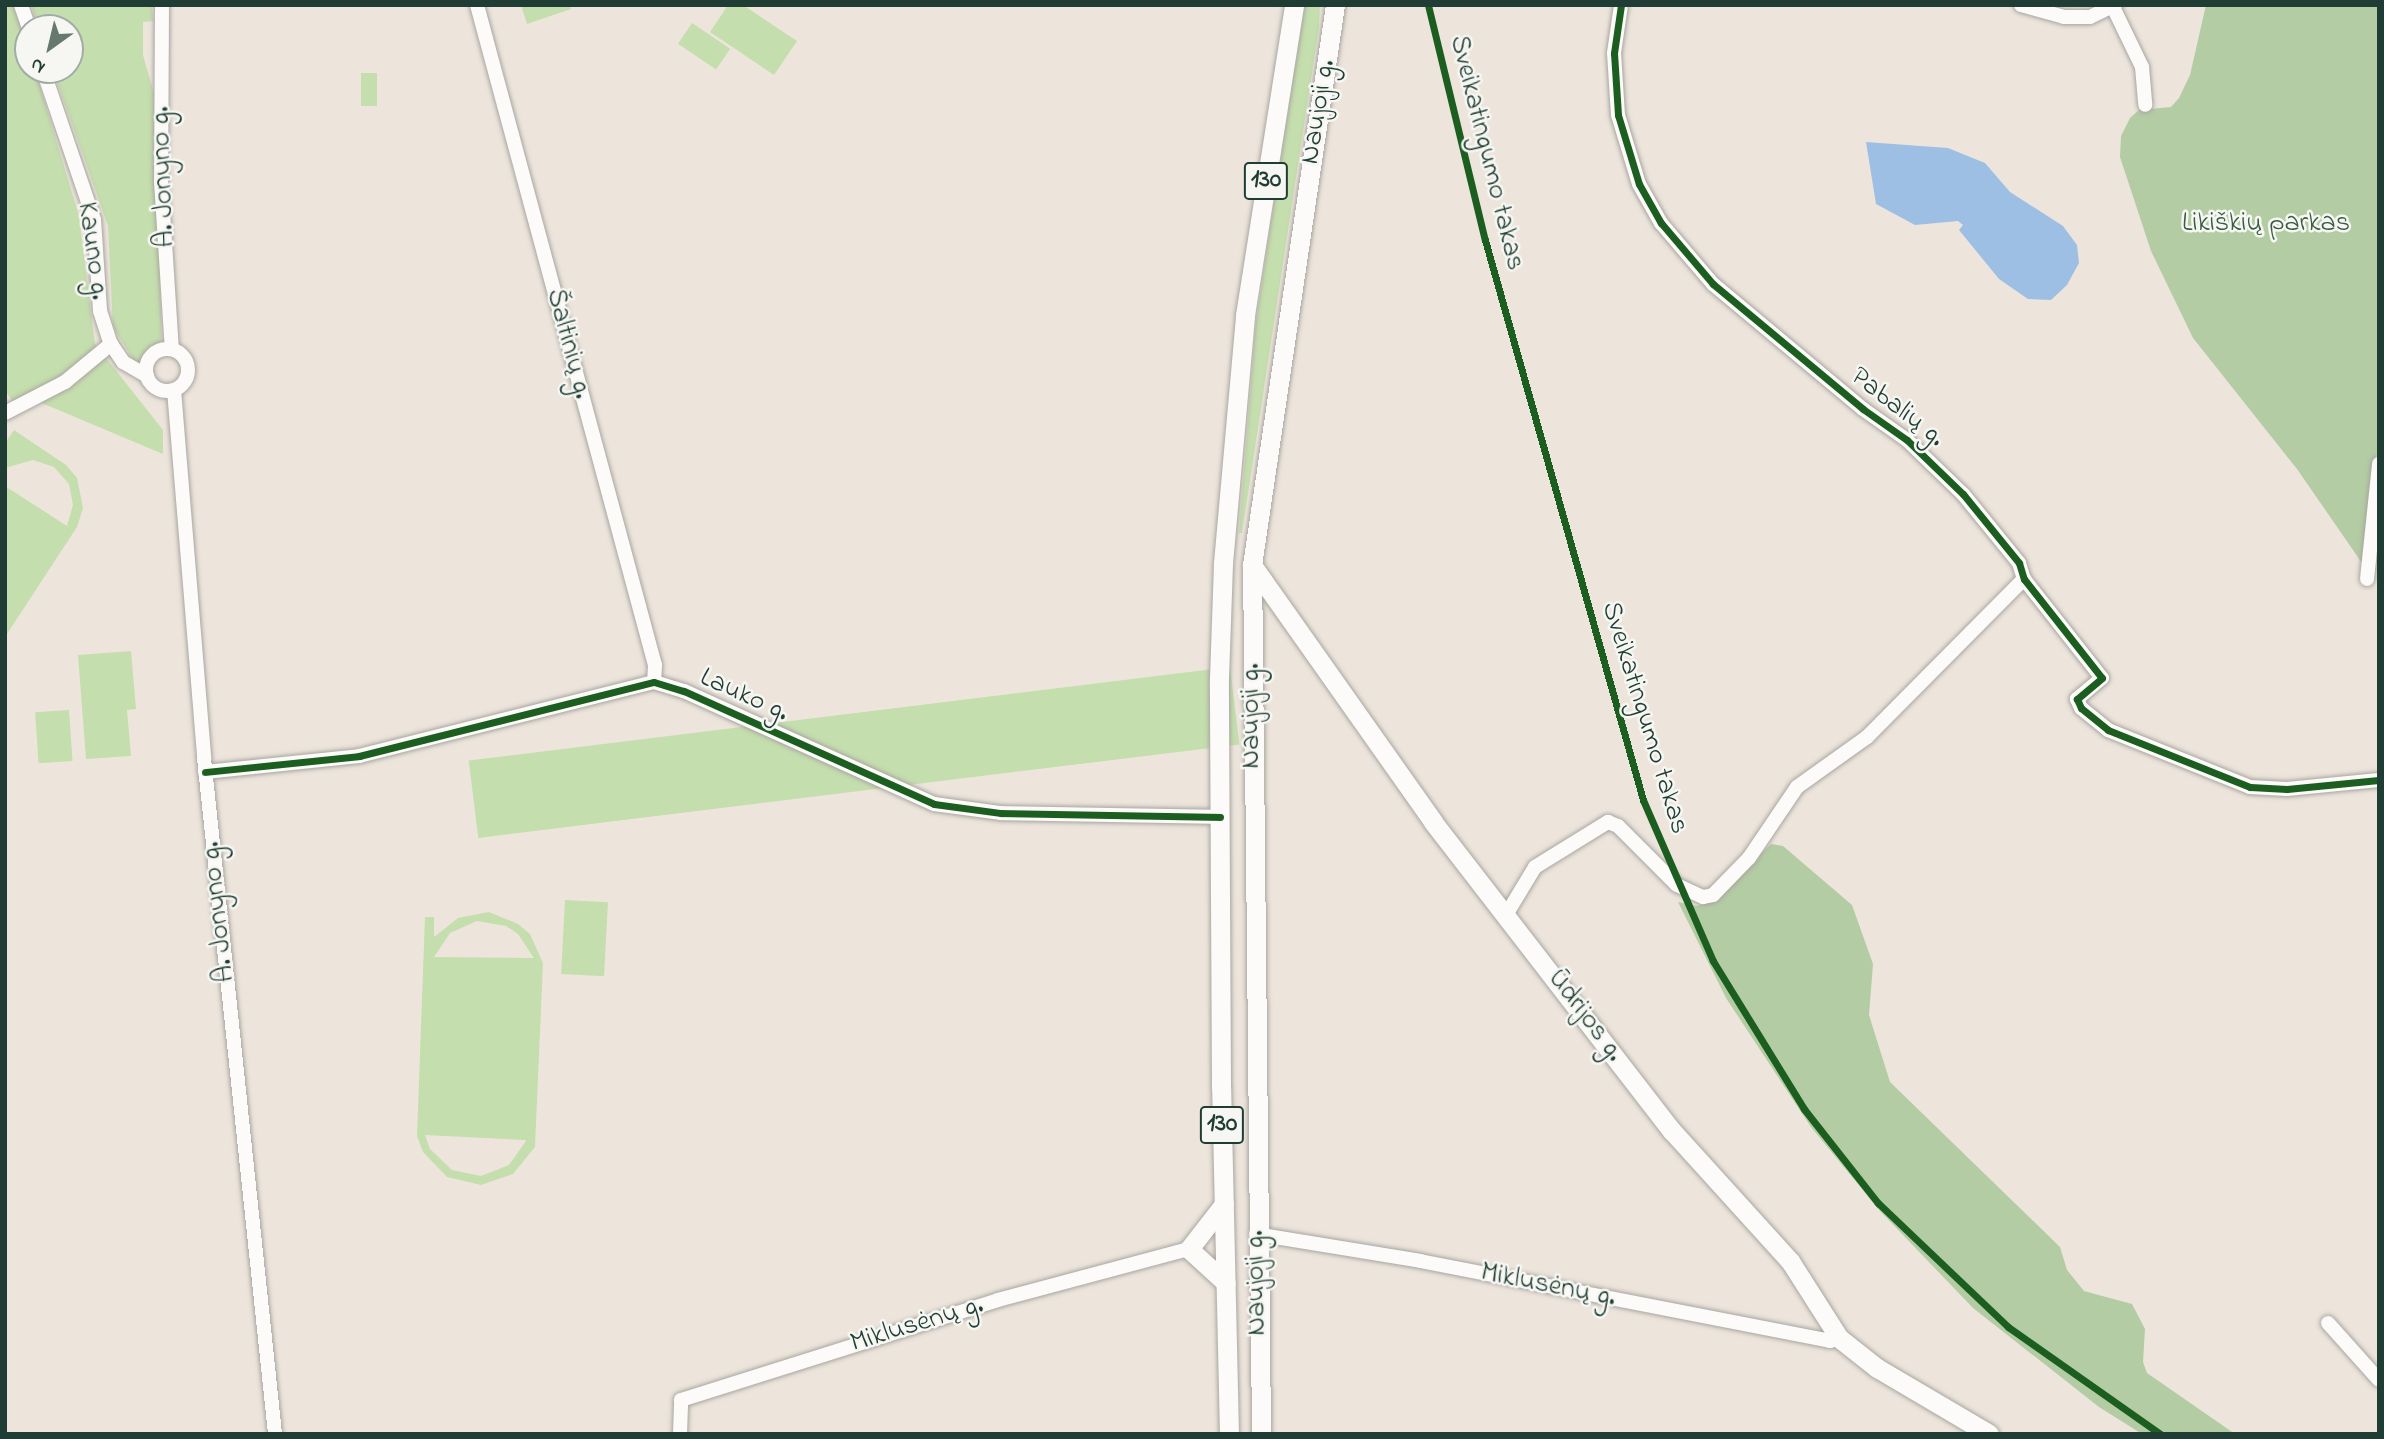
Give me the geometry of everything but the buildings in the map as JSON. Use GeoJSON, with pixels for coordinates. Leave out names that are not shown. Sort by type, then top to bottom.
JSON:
{"type":"FeatureCollection","features":[{"type":"Feature","properties":{"kind":"main road","name":"Naujoji g."},"geometry":{"type":"LineString","coordinates":[[1229,1434],[1220,817],[1223,562],[1245,315],[1294,5]]}},
{"type":"Feature","properties":{"kind":"main road","name":"Naujoji g."},"geometry":{"type":"LineString","coordinates":[[1261,1434],[1256,1234],[1252,565],[1335,5]]}},
{"type":"Feature","properties":{"kind":"main road"},"geometry":{"type":"LineString","coordinates":[[1223,562],[1252,565]]}},
{"type":"Feature","properties":{"kind":"main road","name":"Ūdrijos g."},"geometry":{"type":"LineString","coordinates":[[1252,565],[1415,798],[1672,1131],[1798,1271],[1839,1338],[1877,1368],[1989,1434]]}},
{"type":"Feature","properties":{"kind":"main road"},"geometry":{"type":"LineString","coordinates":[[1224,1204],[1189,1249],[1226,1283]]}},
{"type":"Feature","properties":{"kind":"street","name":"A. Jonyno g."},"geometry":{"type":"LineString","coordinates":[[162,5],[161,181],[172,349]]}},
{"type":"Feature","properties":{"kind":"street","name":"Šaltinių g."},"geometry":{"type":"LineString","coordinates":[[477,5],[655,665],[654,682]]}},
{"type":"Feature","properties":{"kind":"street","name":"Pabalių g."},"geometry":{"type":"LineString","coordinates":[[1621,5],[1614,53],[1618,115],[1639,184],[1661,223],[1713,284],[1936,464],[2019,563],[2024,579],[2102,678],[2077,699],[2108,730],[2249,787],[2287,789],[2379,780]]}},
{"type":"Feature","properties":{"kind":"street"},"geometry":{"type":"LineString","coordinates":[[2021,5],[2064,17],[2090,17],[2114,6],[2142,67],[2145,105]]}},
{"type":"Feature","properties":{"kind":"street","name":"Kauno g."},"geometry":{"type":"LineString","coordinates":[[48,84],[94,220],[100,311],[111,344],[123,362],[147,376]]}},
{"type":"Feature","properties":{"kind":"street"},"geometry":{"type":"LineString","coordinates":[[5,413],[65,382],[111,344]]}},
{"type":"Feature","properties":{"kind":"street"},"geometry":{"type":"LineString","coordinates":[[172,349],[184,358],[188,370],[184,382],[174,390],[161,390],[147,376],[150,358],[159,351],[172,349]]}},
{"type":"Feature","properties":{"kind":"street","name":"A. Jonyno g."},"geometry":{"type":"LineString","coordinates":[[174,390],[205,772],[275,1434]]}},
{"type":"Feature","properties":{"kind":"street"},"geometry":{"type":"LineString","coordinates":[[2367,579],[2379,464]]}},
{"type":"Feature","properties":{"kind":"street"},"geometry":{"type":"LineString","coordinates":[[1506,915],[1535,867],[1608,822],[1618,826],[1677,885],[1703,897],[1713,895],[1749,858],[1797,787],[1867,737],[2024,579]]}},
{"type":"Feature","properties":{"kind":"street","name":"Lauko g."},"geometry":{"type":"LineString","coordinates":[[205,772],[359,756],[654,682],[684,691],[934,804],[1001,813],[1220,817]]}},
{"type":"Feature","properties":{"kind":"street","name":"Miklusėnų g."},"geometry":{"type":"LineString","coordinates":[[1256,1234],[1407,1258],[1830,1341],[1839,1338]]}},
{"type":"Feature","properties":{"kind":"street","name":"Miklusėnų g."},"geometry":{"type":"LineString","coordinates":[[680,1434],[681,1400],[998,1300],[1189,1249]]}},
{"type":"Feature","properties":{"kind":"street"},"geometry":{"type":"LineString","coordinates":[[2328,1323],[2379,1380]]}},
{"type":"Feature","properties":{"kind":"green space"},"geometry":{"type":"Polygon","coordinates":[[[5,5],[13,5],[16,14],[14,84],[39,84],[79,216],[95,344],[163,430],[163,454],[25,396],[13,402],[5,390],[5,5]]]}},
{"type":"Feature","properties":{"kind":"green space"},"geometry":{"type":"Polygon","coordinates":[[[31,5],[152,5],[153,21],[143,22],[143,55],[155,97],[162,354],[152,364],[134,361],[113,327],[108,226],[58,84],[84,84],[84,14],[34,14],[31,5]]]}},
{"type":"Feature","properties":{"kind":"green space"},"geometry":{"type":"Polygon","coordinates":[[[521,5],[570,5],[571,9],[527,24],[521,5]]]}},
{"type":"Feature","properties":{"kind":"green space"},"geometry":{"type":"Polygon","coordinates":[[[728,5],[743,5],[797,41],[774,75],[710,32],[728,5]]]}},
{"type":"Feature","properties":{"kind":"green space"},"geometry":{"type":"Polygon","coordinates":[[[1304,5],[1320,5],[1319,27],[1242,533],[1239,533],[1256,322],[1304,5]]]}},
{"type":"Feature","properties":{"kind":"green space","name":"Likiškių parkas"},"geometry":{"type":"Polygon","coordinates":[[[2206,5],[2379,5],[2379,437],[2362,563],[2297,469],[2193,338],[2151,251],[2120,157],[2121,136],[2130,118],[2139,110],[2171,107],[2179,98],[2190,75],[2206,5]]]}},
{"type":"Feature","properties":{"kind":"green space"},"geometry":{"type":"Polygon","coordinates":[[[692,23],[730,49],[716,69],[678,44],[692,23]]]}},
{"type":"Feature","properties":{"kind":"green space"},"geometry":{"type":"Polygon","coordinates":[[[361,73],[377,73],[377,106],[361,106],[361,73]]]}},
{"type":"Feature","properties":{"kind":"green space"},"geometry":{"type":"Polygon","coordinates":[[[14,430],[66,465],[77,478],[83,508],[77,527],[5,637],[5,486],[67,526],[73,505],[69,484],[54,467],[33,460],[5,468],[5,443],[14,430]]]}},
{"type":"Feature","properties":{"kind":"green space"},"geometry":{"type":"Polygon","coordinates":[[[131,651],[136,709],[127,710],[131,756],[86,759],[78,655],[131,651]]]}},
{"type":"Feature","properties":{"kind":"green space"},"geometry":{"type":"Polygon","coordinates":[[[1230,667],[1240,744],[478,838],[469,760],[1230,667]]]}},
{"type":"Feature","properties":{"kind":"green space"},"geometry":{"type":"Polygon","coordinates":[[[69,710],[73,761],[39,763],[35,712],[69,710]]]}},
{"type":"Feature","properties":{"kind":"green space"},"geometry":{"type":"Polygon","coordinates":[[[1771,844],[1783,846],[1852,905],[1873,964],[1869,1015],[1890,1082],[2060,1247],[2067,1270],[2084,1291],[2132,1304],[2145,1329],[2143,1362],[2147,1373],[2235,1434],[2142,1434],[2099,1407],[1973,1308],[1880,1211],[1811,1127],[1726,998],[1678,902],[1697,906],[1714,900],[1771,844]]]}},
{"type":"Feature","properties":{"kind":"green space"},"geometry":{"type":"Polygon","coordinates":[[[565,900],[608,902],[604,976],[561,974],[565,900]]]}},
{"type":"Feature","properties":{"kind":"green space"},"geometry":{"type":"Polygon","coordinates":[[[489,912],[518,924],[530,934],[543,963],[535,1147],[513,1174],[481,1185],[447,1177],[423,1152],[417,1136],[425,917],[434,917],[434,937],[458,918],[489,912]],[[477,921],[450,933],[434,957],[534,958],[518,934],[506,926],[477,921]],[[425,1135],[430,1149],[452,1170],[481,1176],[509,1165],[526,1141],[525,1140],[425,1135]]]}},
{"type":"Feature","properties":{"kind":"water"},"geometry":{"type":"Polygon","coordinates":[[[1866,142],[1948,148],[1985,163],[2010,192],[2063,226],[2077,245],[2079,263],[2067,285],[2051,300],[2028,299],[1999,279],[1959,230],[1963,225],[1958,221],[1915,225],[1876,204],[1866,142]]]}},
{"type":"Feature","properties":{"kind":"cycle path","name":"Sveikatingumo takas"},"geometry":{"type":"LineString","coordinates":[[1428,5],[1485,240],[1643,800],[1713,961],[1804,1109],[1878,1203],[2008,1327],[2160,1434]]}},
{"type":"Feature","properties":{"kind":"cycle path"},"geometry":{"type":"LineString","coordinates":[[1621,5],[1614,53],[1618,115],[1639,184],[1661,223],[1713,284],[1863,409],[1907,440],[1963,494],[2019,563],[2024,579],[2102,678],[2077,699],[2081,708],[2108,730],[2250,787],[2287,789],[2379,780]]}},
{"type":"Feature","properties":{"kind":"cycle path"},"geometry":{"type":"LineString","coordinates":[[205,772],[359,756],[654,682],[684,691],[934,804],[1001,813],[1220,817]]}}]}
